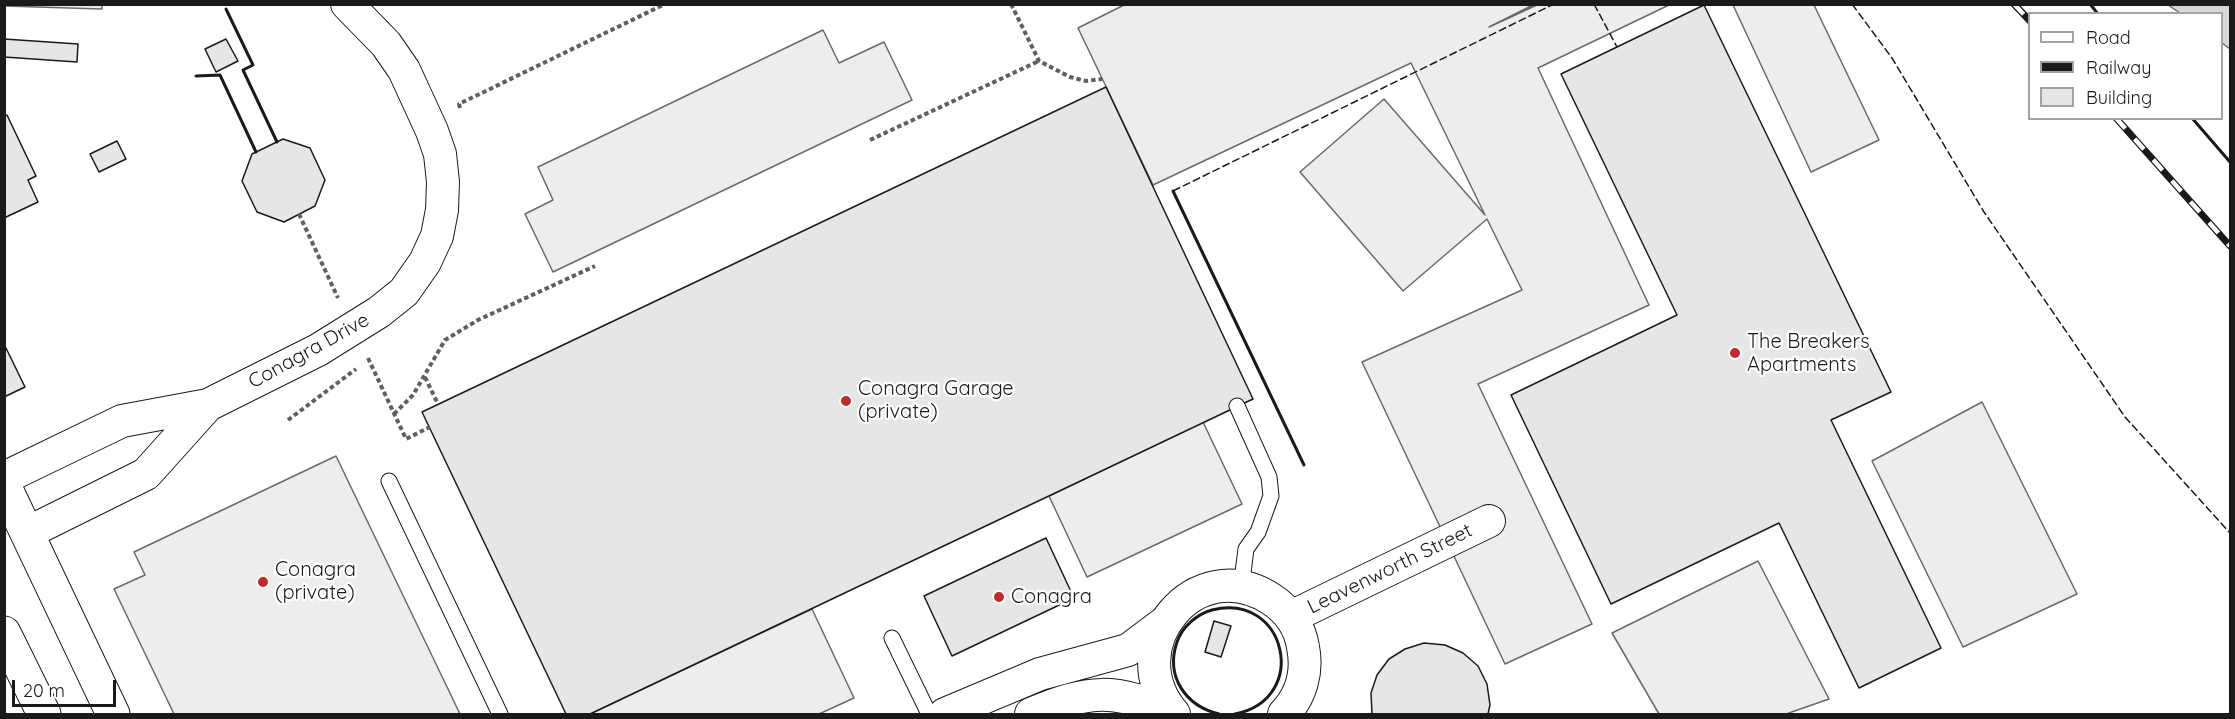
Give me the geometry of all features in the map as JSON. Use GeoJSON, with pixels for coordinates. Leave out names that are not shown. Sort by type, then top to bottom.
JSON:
{"type":"FeatureCollection","features":[{"type":"Feature","properties":{"kind":"street","name":"Conagra Drive"},"geometry":{"type":"LineString","coordinates":[[4,478],[122,421],[208,405],[354,330],[404,292],[425,262],[437,236],[443,182],[440,154],[404,70],[386,44],[347,4]]}},
{"type":"Feature","properties":{"kind":"street","name":"Conagra Drive"},"geometry":{"type":"LineString","coordinates":[[16,538],[146,474],[208,405]]}},
{"type":"Feature","properties":{"kind":"street"},"geometry":{"type":"LineString","coordinates":[[4,485],[16,538],[113,714]]}},
{"type":"Feature","properties":{"kind":"street","name":"Leavenworth Street"},"geometry":{"type":"LineString","coordinates":[[1291,617],[1489,521]]}},
{"type":"Feature","properties":{"kind":"street","name":"Leavenworth Street"},"geometry":{"type":"LineString","coordinates":[[945,714],[1040,674],[1128,650],[1164,623],[1180,604],[1201,591],[1228,586],[1265,595],[1291,617],[1303,643],[1305,668],[1299,691],[1284,714]]}},
{"type":"Feature","properties":{"kind":"street","name":"Leavenworth Street"},"geometry":{"type":"LineString","coordinates":[[1164,623],[1155,645],[1153,670],[1159,693],[1174,714]]}},
{"type":"Feature","properties":{"kind":"street"},"geometry":{"type":"LineString","coordinates":[[4,633],[44,714]]}},
{"type":"Feature","properties":{"kind":"street","name":"Leavenworth Street"},"geometry":{"type":"LineString","coordinates":[[1031,714],[1075,697],[1094,694],[1126,696],[1174,714]]}},
{"type":"Feature","properties":{"kind":"lane"},"geometry":{"type":"LineString","coordinates":[[1238,406],[1269,477],[1271,496],[1258,532],[1246,549],[1241,588]]}},
{"type":"Feature","properties":{"kind":"lane"},"geometry":{"type":"LineString","coordinates":[[389,481],[500,714]]}},
{"type":"Feature","properties":{"kind":"lane"},"geometry":{"type":"LineString","coordinates":[[892,638],[929,714]]}},
{"type":"Feature","properties":{"kind":"path"},"geometry":{"type":"LineString","coordinates":[[462,114],[459,104],[665,4]]}},
{"type":"Feature","properties":{"kind":"path"},"geometry":{"type":"LineString","coordinates":[[1011,4],[1039,61],[1070,77],[1086,81],[1102,79]]}},
{"type":"Feature","properties":{"kind":"path"},"geometry":{"type":"LineString","coordinates":[[870,140],[1039,61]]}},
{"type":"Feature","properties":{"kind":"path"},"geometry":{"type":"LineString","coordinates":[[299,214],[406,439],[430,427]]}},
{"type":"Feature","properties":{"kind":"path"},"geometry":{"type":"LineString","coordinates":[[394,414],[425,377],[440,347],[459,330],[595,266]]}},
{"type":"Feature","properties":{"kind":"path"},"geometry":{"type":"LineString","coordinates":[[288,420],[378,353]]}},
{"type":"Feature","properties":{"kind":"path"},"geometry":{"type":"LineString","coordinates":[[425,377],[438,404]]}},
{"type":"Feature","properties":{"kind":"shaded area"},"geometry":{"type":"Polygon","coordinates":[[[5,4],[102,5],[102,9],[4,6],[5,4]]]}},
{"type":"Feature","properties":{"kind":"shaded area"},"geometry":{"type":"Polygon","coordinates":[[[1126,4],[1533,5],[1489,27],[1537,5],[1669,5],[1538,68],[1649,305],[1478,384],[1592,624],[1505,664],[1362,362],[1522,290],[1487,219],[1403,291],[1300,172],[1384,99],[1485,215],[1411,63],[1153,185],[1078,28],[1126,4]]]}},
{"type":"Feature","properties":{"kind":"shaded area"},"geometry":{"type":"Polygon","coordinates":[[[1733,5],[1814,5],[1879,140],[1811,172],[1733,5]]]}},
{"type":"Feature","properties":{"kind":"shaded area"},"geometry":{"type":"Polygon","coordinates":[[[2168,5],[2230,5],[2230,49],[2223,44],[2223,12],[2178,12],[2168,5]]]}},
{"type":"Feature","properties":{"kind":"shaded area"},"geometry":{"type":"Polygon","coordinates":[[[823,30],[839,63],[884,42],[912,100],[553,272],[525,214],[553,200],[538,167],[823,30]]]}},
{"type":"Feature","properties":{"kind":"shaded area"},"geometry":{"type":"Polygon","coordinates":[[[1982,402],[2077,594],[1963,647],[1872,461],[1982,402]]]}},
{"type":"Feature","properties":{"kind":"shaded area"},"geometry":{"type":"Polygon","coordinates":[[[1203,422],[1242,504],[1087,577],[1049,496],[1203,422]]]}},
{"type":"Feature","properties":{"kind":"shaded area","name":"Conagra (private)"},"geometry":{"type":"Polygon","coordinates":[[[336,456],[460,714],[174,714],[114,589],[145,575],[134,552],[336,456]]]}},
{"type":"Feature","properties":{"kind":"shaded area"},"geometry":{"type":"Polygon","coordinates":[[[1758,561],[1829,699],[1786,714],[1659,714],[1612,633],[1758,561]]]}},
{"type":"Feature","properties":{"kind":"shaded area"},"geometry":{"type":"Polygon","coordinates":[[[812,609],[854,698],[819,714],[590,714],[812,609]]]}},
{"type":"Feature","properties":{"kind":"building","name":"The Breakers Apartments"},"geometry":{"type":"Polygon","coordinates":[[[1704,5],[1891,392],[1831,420],[1941,648],[1859,688],[1779,523],[1611,604],[1511,395],[1677,315],[1561,74],[1704,5]]]}},
{"type":"Feature","properties":{"kind":"building"},"geometry":{"type":"Polygon","coordinates":[[[4,39],[78,44],[77,62],[4,57],[4,39]]]}},
{"type":"Feature","properties":{"kind":"building"},"geometry":{"type":"Polygon","coordinates":[[[226,39],[238,61],[216,72],[205,49],[226,39]]]}},
{"type":"Feature","properties":{"kind":"building","name":"Conagra Garage (private)"},"geometry":{"type":"Polygon","coordinates":[[[1106,87],[1253,399],[590,714],[566,714],[422,412],[1106,87]]]}},
{"type":"Feature","properties":{"kind":"building"},"geometry":{"type":"Polygon","coordinates":[[[7,115],[36,176],[28,180],[38,202],[4,218],[4,117],[7,115]]]}},
{"type":"Feature","properties":{"kind":"building"},"geometry":{"type":"Polygon","coordinates":[[[283,139],[310,148],[325,180],[315,206],[284,222],[257,212],[242,181],[252,154],[283,139]]]}},
{"type":"Feature","properties":{"kind":"building"},"geometry":{"type":"Polygon","coordinates":[[[117,141],[126,159],[99,172],[90,154],[117,141]]]}},
{"type":"Feature","properties":{"kind":"building"},"geometry":{"type":"Polygon","coordinates":[[[4,344],[25,387],[4,397],[4,344]]]}},
{"type":"Feature","properties":{"kind":"building","name":"Conagra"},"geometry":{"type":"Polygon","coordinates":[[[1046,538],[1074,598],[952,656],[924,596],[1046,538]]]}},
{"type":"Feature","properties":{"kind":"building"},"geometry":{"type":"Polygon","coordinates":[[[1214,621],[1231,626],[1221,657],[1205,652],[1214,621]]]}},
{"type":"Feature","properties":{"kind":"building"},"geometry":{"type":"Polygon","coordinates":[[[1424,643],[1445,645],[1463,653],[1478,666],[1487,684],[1490,705],[1488,714],[1372,714],[1371,693],[1377,675],[1389,659],[1405,649],[1424,643]]]}},
{"type":"Feature","properties":{"kind":"railway"},"geometry":{"type":"LineString","coordinates":[[2014,4],[2028,19]]}},
{"type":"Feature","properties":{"kind":"railway"},"geometry":{"type":"LineString","coordinates":[[2118,120],[2230,246]]}},
{"type":"Feature","properties":{"kind":"fence"},"geometry":{"type":"LineString","coordinates":[[1173,191],[1554,4]]}},
{"type":"Feature","properties":{"kind":"fence"},"geometry":{"type":"LineString","coordinates":[[1594,4],[1617,47]]}},
{"type":"Feature","properties":{"kind":"fence"},"geometry":{"type":"LineString","coordinates":[[1852,4],[1892,58],[1984,212],[2125,417],[2230,533]]}},
{"type":"Feature","properties":{"kind":"wall"},"geometry":{"type":"LineString","coordinates":[[2090,4],[2096,12]]}},
{"type":"Feature","properties":{"kind":"wall"},"geometry":{"type":"LineString","coordinates":[[226,9],[253,65],[243,70],[277,142]]}},
{"type":"Feature","properties":{"kind":"wall"},"geometry":{"type":"LineString","coordinates":[[196,76],[220,75],[256,152]]}},
{"type":"Feature","properties":{"kind":"wall"},"geometry":{"type":"LineString","coordinates":[[2194,120],[2230,162]]}},
{"type":"Feature","properties":{"kind":"wall"},"geometry":{"type":"LineString","coordinates":[[1173,191],[1304,465]]}},
{"type":"Feature","properties":{"kind":"wall"},"geometry":{"type":"LineString","coordinates":[[1219,714],[1197,704],[1181,688],[1176,678],[1174,655],[1179,636],[1196,618],[1212,610],[1237,608],[1258,616],[1272,631],[1280,649],[1281,669],[1274,689],[1259,704],[1235,714]]}},
{"type":"Feature","properties":{"kind":"place","name":"The Breakers Apartments"},"geometry":{"type":"Point","coordinates":[1735,353]}},
{"type":"Feature","properties":{"kind":"place","name":"Conagra Garage (private)"},"geometry":{"type":"Point","coordinates":[846,401]}},
{"type":"Feature","properties":{"kind":"place","name":"Conagra (private)"},"geometry":{"type":"Point","coordinates":[263,582]}},
{"type":"Feature","properties":{"kind":"place","name":"Conagra"},"geometry":{"type":"Point","coordinates":[999,597]}}]}
